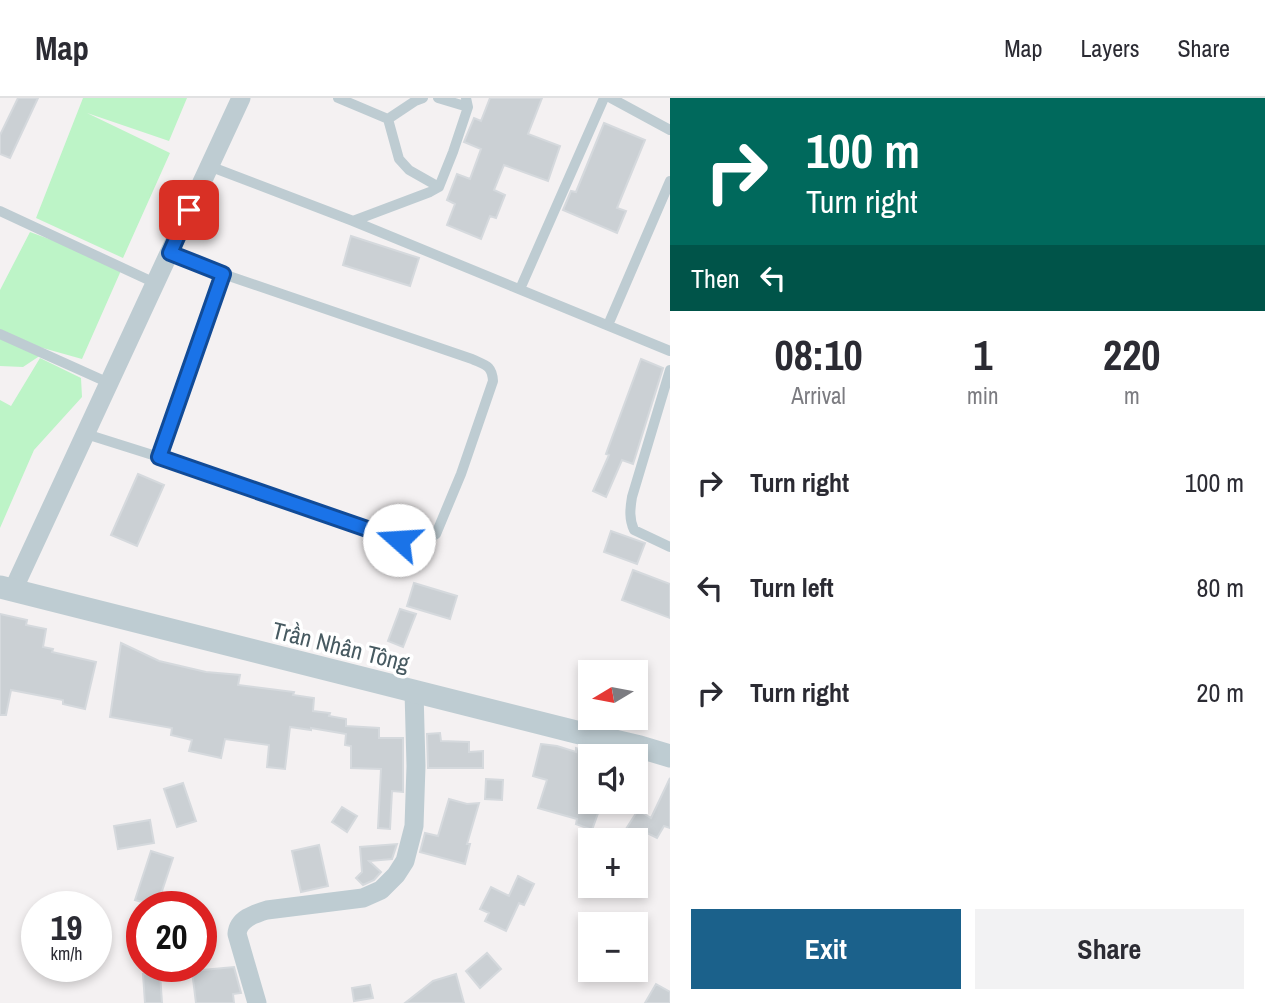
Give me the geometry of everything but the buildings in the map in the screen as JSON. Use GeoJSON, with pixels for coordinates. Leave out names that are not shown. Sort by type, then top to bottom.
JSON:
{"type":"FeatureCollection","features":[{"type":"Feature","properties":{"kind":"street"},"geometry":{"type":"LineString","coordinates":[[6,589],[86,434],[242,98]]}},
{"type":"Feature","properties":{"kind":"street","name":"Trần Nhân Tông"},"geometry":{"type":"LineString","coordinates":[[6,589],[670,756]]}},
{"type":"Feature","properties":{"kind":"street"},"geometry":{"type":"LineString","coordinates":[[257,1003],[237,934],[243,921],[253,914],[267,910],[363,898],[381,890],[405,861],[414,826],[414,691]]}},
{"type":"Feature","properties":{"kind":"lane"},"geometry":{"type":"LineString","coordinates":[[338,98],[388,119]]}},
{"type":"Feature","properties":{"kind":"lane"},"geometry":{"type":"LineString","coordinates":[[388,119],[423,98]]}},
{"type":"Feature","properties":{"kind":"lane"},"geometry":{"type":"LineString","coordinates":[[353,221],[439,187],[453,152],[467,102],[438,98]]}},
{"type":"Feature","properties":{"kind":"lane"},"geometry":{"type":"LineString","coordinates":[[520,289],[604,98]]}},
{"type":"Feature","properties":{"kind":"lane"},"geometry":{"type":"LineString","coordinates":[[611,98],[670,130]]}},
{"type":"Feature","properties":{"kind":"lane"},"geometry":{"type":"LineString","coordinates":[[388,119],[399,159],[409,170],[439,187]]}},
{"type":"Feature","properties":{"kind":"lane"},"geometry":{"type":"LineString","coordinates":[[209,166],[353,221],[670,351]]}},
{"type":"Feature","properties":{"kind":"lane"},"geometry":{"type":"LineString","coordinates":[[608,325],[670,181]]}},
{"type":"Feature","properties":{"kind":"lane"},"geometry":{"type":"LineString","coordinates":[[0,211],[155,283]]}},
{"type":"Feature","properties":{"kind":"lane"},"geometry":{"type":"LineString","coordinates":[[86,434],[399,540],[419,543],[436,534],[461,474],[493,381],[492,372],[487,366],[170,253]]}},
{"type":"Feature","properties":{"kind":"lane"},"geometry":{"type":"LineString","coordinates":[[159,457],[223,274]]}},
{"type":"Feature","properties":{"kind":"lane"},"geometry":{"type":"LineString","coordinates":[[0,334],[108,383]]}},
{"type":"Feature","properties":{"kind":"lane"},"geometry":{"type":"LineString","coordinates":[[670,370],[630,511],[634,530],[670,547]]}},
{"type":"Feature","properties":{"kind":"green space"},"geometry":{"type":"Polygon","coordinates":[[[83,98],[187,98],[169,141],[87,113],[170,153],[123,258],[36,218],[83,98]]]}},
{"type":"Feature","properties":{"kind":"green space"},"geometry":{"type":"Polygon","coordinates":[[[30,232],[123,266],[82,359],[0,336],[0,290],[30,232]]]}},
{"type":"Feature","properties":{"kind":"green space"},"geometry":{"type":"Polygon","coordinates":[[[0,338],[44,353],[23,367],[0,366],[0,338]]]}},
{"type":"Feature","properties":{"kind":"green space"},"geometry":{"type":"Polygon","coordinates":[[[40,358],[81,378],[82,397],[34,450],[0,528],[0,400],[11,406],[40,358]]]}},
{"type":"Feature","properties":{"kind":"route"},"geometry":{"type":"LineString","coordinates":[[189,210],[170,253],[223,274],[159,457],[399,540]]}}]}
